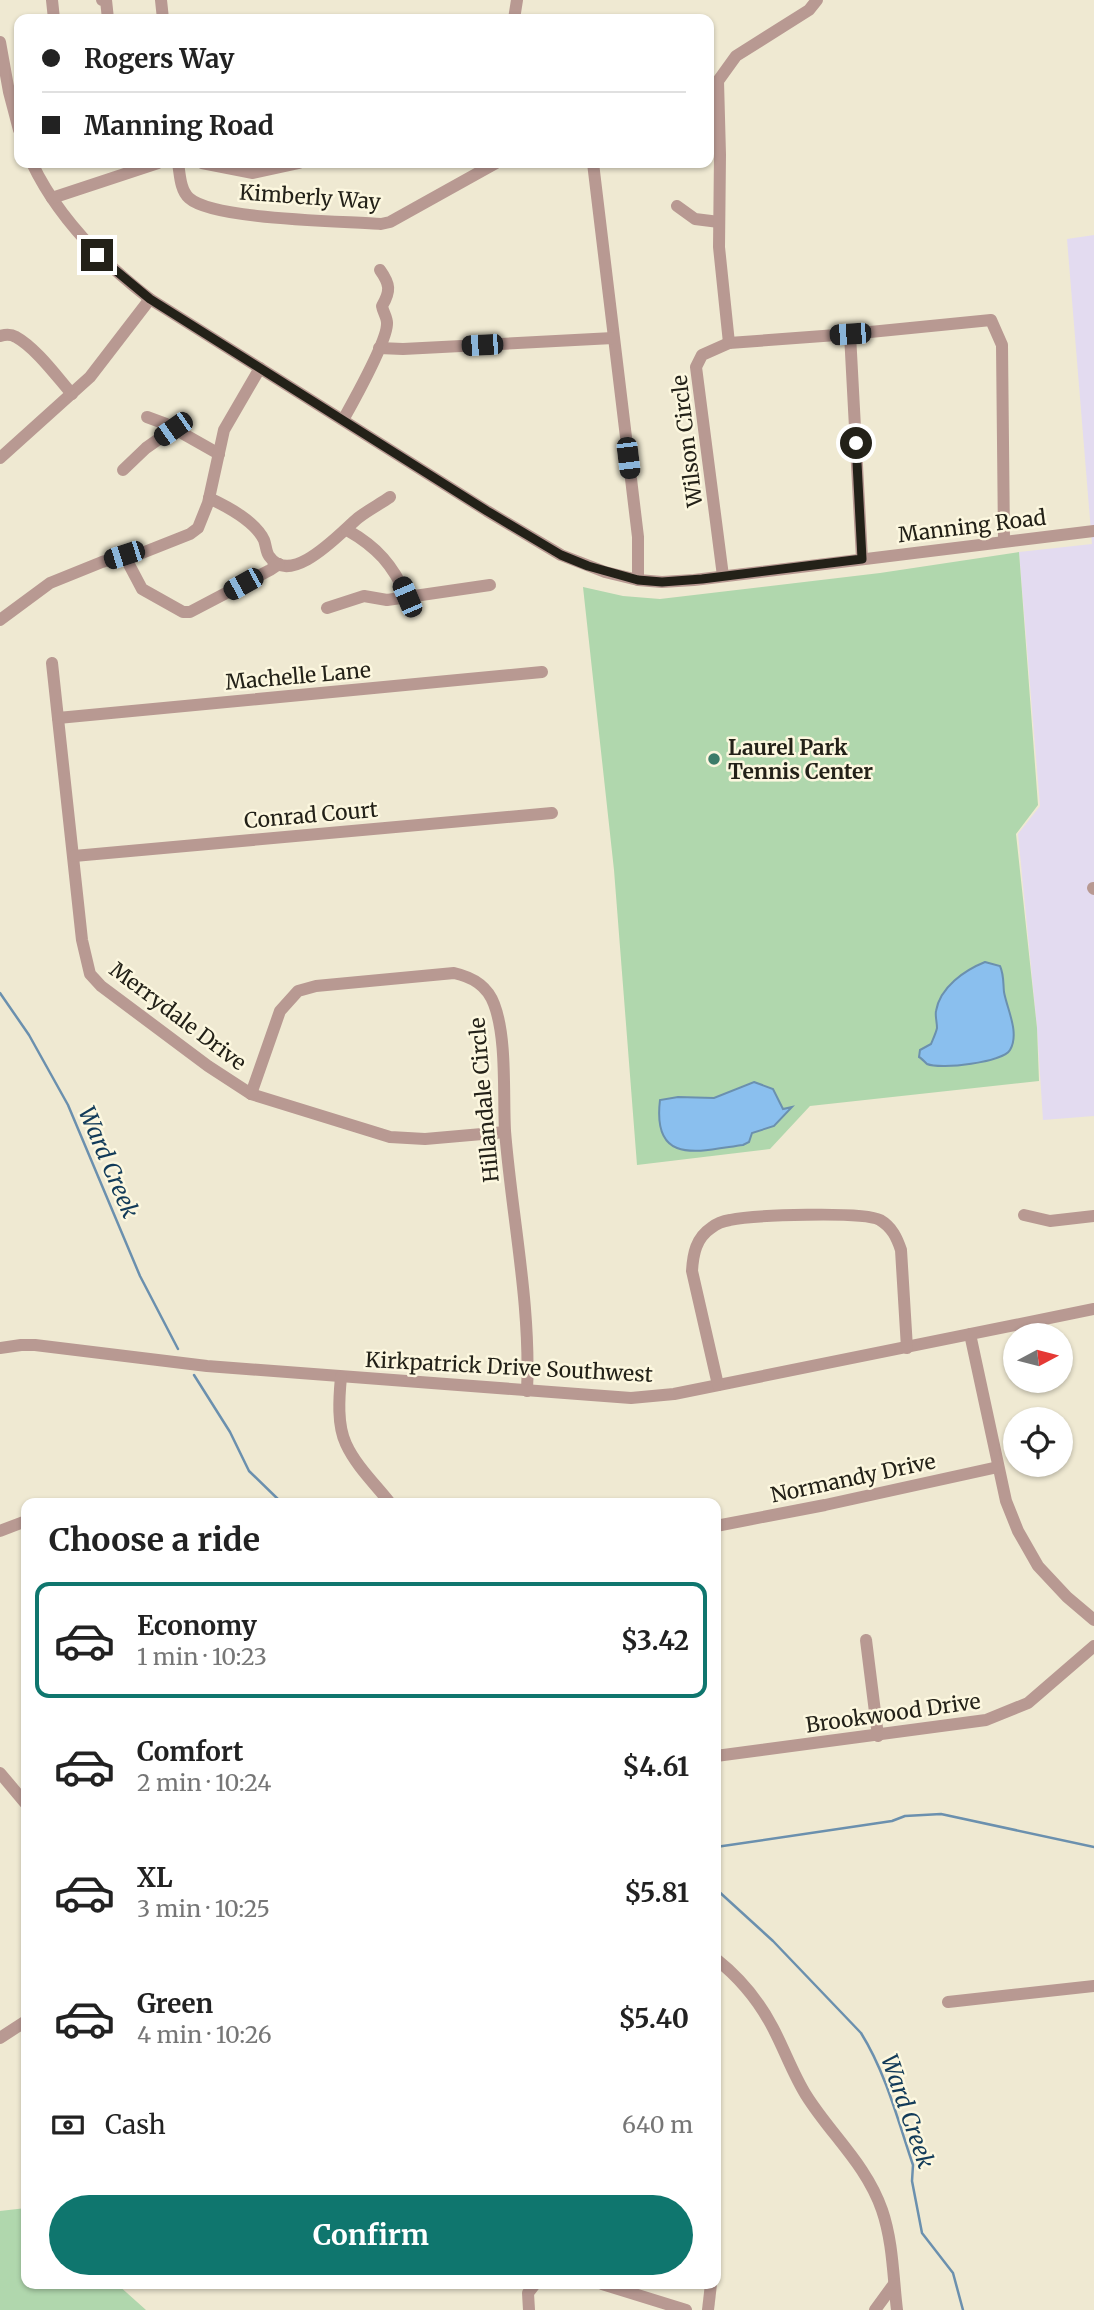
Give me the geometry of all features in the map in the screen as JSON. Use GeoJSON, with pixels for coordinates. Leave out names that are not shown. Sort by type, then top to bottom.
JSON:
{"type":"FeatureCollection","features":[{"type":"Feature","properties":{"kind":"street"},"geometry":{"type":"LineString","coordinates":[[714,79],[736,57],[809,10],[817,0]]}},
{"type":"Feature","properties":{"kind":"street"},"geometry":{"type":"LineString","coordinates":[[0,41],[14,111]]}},
{"type":"Feature","properties":{"kind":"street"},"geometry":{"type":"LineString","coordinates":[[714,91],[720,155],[719,247],[729,343]]}},
{"type":"Feature","properties":{"kind":"street","name":"Manning Road"},"geometry":{"type":"LineString","coordinates":[[35,168],[52,198],[97,255],[150,299],[561,555],[605,572],[638,580],[662,582],[1094,531]]}},
{"type":"Feature","properties":{"kind":"street"},"geometry":{"type":"LineString","coordinates":[[52,198],[143,168]]}},
{"type":"Feature","properties":{"kind":"street","name":"Kimberly Way"},"geometry":{"type":"LineString","coordinates":[[179,168],[186,195],[191,200],[214,209],[280,218],[381,224],[390,222],[487,168]]}},
{"type":"Feature","properties":{"kind":"street","name":"Kimberly Way"},"geometry":{"type":"LineString","coordinates":[[228,168],[253,173],[276,168]]}},
{"type":"Feature","properties":{"kind":"street"},"geometry":{"type":"LineString","coordinates":[[594,168],[638,537],[638,580]]}},
{"type":"Feature","properties":{"kind":"street"},"geometry":{"type":"LineString","coordinates":[[677,206],[695,219],[719,222]]}},
{"type":"Feature","properties":{"kind":"street"},"geometry":{"type":"LineString","coordinates":[[343,421],[364,383],[386,332],[387,321],[382,306],[390,288],[380,270]]}},
{"type":"Feature","properties":{"kind":"street"},"geometry":{"type":"LineString","coordinates":[[0,458],[90,377],[150,299]]}},
{"type":"Feature","properties":{"kind":"street","name":"Wilson Circle"},"geometry":{"type":"LineString","coordinates":[[723,576],[696,368],[702,355],[729,343],[991,320],[1002,345],[1004,540]]}},
{"type":"Feature","properties":{"kind":"street"},"geometry":{"type":"LineString","coordinates":[[0,336],[7,334],[16,337],[72,394]]}},
{"type":"Feature","properties":{"kind":"street"},"geometry":{"type":"LineString","coordinates":[[850,334],[862,559]]}},
{"type":"Feature","properties":{"kind":"street"},"geometry":{"type":"LineString","coordinates":[[379,348],[613,338]]}},
{"type":"Feature","properties":{"kind":"street"},"geometry":{"type":"LineString","coordinates":[[0,620],[50,583],[124,555],[142,553],[190,534],[198,528],[209,498],[221,440],[229,419],[260,368]]}},
{"type":"Feature","properties":{"kind":"street"},"geometry":{"type":"LineString","coordinates":[[147,417],[166,424],[219,454]]}},
{"type":"Feature","properties":{"kind":"street"},"geometry":{"type":"LineString","coordinates":[[123,470],[146,448],[173,429]]}},
{"type":"Feature","properties":{"kind":"street"},"geometry":{"type":"LineString","coordinates":[[124,555],[142,589],[183,612],[190,612],[279,564],[309,560],[358,519],[390,497]]}},
{"type":"Feature","properties":{"kind":"street"},"geometry":{"type":"LineString","coordinates":[[209,498],[237,511],[264,538],[269,556],[279,564]]}},
{"type":"Feature","properties":{"kind":"street"},"geometry":{"type":"LineString","coordinates":[[347,530],[367,541],[392,566],[407,597]]}},
{"type":"Feature","properties":{"kind":"street"},"geometry":{"type":"LineString","coordinates":[[327,608],[364,596],[387,600],[490,584]]}},
{"type":"Feature","properties":{"kind":"street","name":"Merrydale Drive"},"geometry":{"type":"LineString","coordinates":[[52,663],[82,940],[90,974],[114,997],[251,1094],[390,1137],[444,1138],[505,1132]]}},
{"type":"Feature","properties":{"kind":"street","name":"Machelle Lane"},"geometry":{"type":"LineString","coordinates":[[58,718],[542,672]]}},
{"type":"Feature","properties":{"kind":"street","name":"Conrad Court"},"geometry":{"type":"LineString","coordinates":[[74,856],[551,813]]}},
{"type":"Feature","properties":{"kind":"street","name":"Hillandale Circle"},"geometry":{"type":"LineString","coordinates":[[251,1094],[280,1011],[298,991],[316,986],[454,973],[469,976],[481,984],[494,1004],[501,1037],[505,1132],[527,1328],[527,1391]]}},
{"type":"Feature","properties":{"kind":"street"},"geometry":{"type":"LineString","coordinates":[[718,1385],[692,1263],[697,1244],[707,1230],[728,1220],[838,1215],[869,1216],[881,1221],[897,1237],[901,1250],[907,1348]]}},
{"type":"Feature","properties":{"kind":"street"},"geometry":{"type":"LineString","coordinates":[[1024,1215],[1050,1221],[1094,1216]]}},
{"type":"Feature","properties":{"kind":"street","name":"Kirkpatrick Drive Southwest"},"geometry":{"type":"LineString","coordinates":[[0,1348],[36,1345],[207,1366],[631,1398],[674,1394],[1094,1308]]}},
{"type":"Feature","properties":{"kind":"street"},"geometry":{"type":"LineString","coordinates":[[970,1334],[1006,1501],[1018,1531],[1038,1566],[1067,1597],[1094,1620]]}},
{"type":"Feature","properties":{"kind":"street"},"geometry":{"type":"LineString","coordinates":[[341,1377],[340,1409],[345,1443],[386,1498]]}},
{"type":"Feature","properties":{"kind":"street","name":"Normandy Drive"},"geometry":{"type":"LineString","coordinates":[[721,1524],[825,1505],[998,1467]]}},
{"type":"Feature","properties":{"kind":"street"},"geometry":{"type":"LineString","coordinates":[[0,1531],[21,1523]]}},
{"type":"Feature","properties":{"kind":"street"},"geometry":{"type":"LineString","coordinates":[[866,1640],[878,1736]]}},
{"type":"Feature","properties":{"kind":"street","name":"Brookwood Drive"},"geometry":{"type":"LineString","coordinates":[[721,1755],[986,1720],[1028,1703],[1094,1646]]}},
{"type":"Feature","properties":{"kind":"street"},"geometry":{"type":"LineString","coordinates":[[0,1773],[21,1798]]}},
{"type":"Feature","properties":{"kind":"street"},"geometry":{"type":"LineString","coordinates":[[721,1964],[744,1985],[760,2006],[807,2097],[861,2167],[887,2228],[897,2310]]}},
{"type":"Feature","properties":{"kind":"street"},"geometry":{"type":"LineString","coordinates":[[948,2002],[1094,1986]]}},
{"type":"Feature","properties":{"kind":"street"},"geometry":{"type":"LineString","coordinates":[[0,2038],[21,2024]]}},
{"type":"Feature","properties":{"kind":"street"},"geometry":{"type":"LineString","coordinates":[[875,2310],[894,2284]]}},
{"type":"Feature","properties":{"kind":"street"},"geometry":{"type":"LineString","coordinates":[[528,2310],[529,2289]]}},
{"type":"Feature","properties":{"kind":"street"},"geometry":{"type":"LineString","coordinates":[[618,2289],[686,2310]]}},
{"type":"Feature","properties":{"kind":"street"},"geometry":{"type":"LineString","coordinates":[[708,2310],[710,2289]]}},
{"type":"Feature","properties":{"kind":"shaded area"},"geometry":{"type":"Polygon","coordinates":[[[1094,235],[1094,1116],[1043,1120],[1018,834],[1040,806],[1019,552],[1092,544],[1067,239],[1094,235]]]}},
{"type":"Feature","properties":{"kind":"green space"},"geometry":{"type":"Polygon","coordinates":[[[1019,552],[1038,805],[1016,834],[1037,1028],[1039,1081],[810,1106],[770,1149],[637,1165],[614,870],[583,587],[623,596],[660,599],[880,573],[1019,552]]]}},
{"type":"Feature","properties":{"kind":"green space"},"geometry":{"type":"Polygon","coordinates":[[[21,2209],[21,2289],[123,2289],[146,2310],[0,2310],[0,2211],[21,2209]]]}},
{"type":"Feature","properties":{"kind":"water"},"geometry":{"type":"Polygon","coordinates":[[[985,962],[1000,966],[1003,976],[1014,1036],[1010,1050],[996,1058],[971,1064],[927,1064],[919,1057],[920,1050],[931,1044],[937,1028],[938,1002],[954,981],[985,962]]]}},
{"type":"Feature","properties":{"kind":"water"},"geometry":{"type":"Polygon","coordinates":[[[754,1082],[773,1089],[783,1109],[792,1107],[774,1126],[752,1133],[749,1142],[695,1151],[671,1145],[663,1136],[659,1121],[660,1100],[678,1097],[714,1098],[754,1082]]]}},
{"type":"Feature","properties":{"kind":"waterway","name":"Ward Creek"},"geometry":{"type":"LineString","coordinates":[[0,993],[29,1035],[68,1105],[140,1276],[178,1349]]}},
{"type":"Feature","properties":{"kind":"waterway","name":"Ward Creek"},"geometry":{"type":"LineString","coordinates":[[194,1375],[230,1432],[249,1471],[277,1498]]}},
{"type":"Feature","properties":{"kind":"waterway"},"geometry":{"type":"LineString","coordinates":[[721,1846],[892,1821],[905,1816],[941,1814],[1094,1847]]}},
{"type":"Feature","properties":{"kind":"waterway","name":"Ward Creek"},"geometry":{"type":"LineString","coordinates":[[721,1894],[773,1941],[861,2033],[870,2048],[897,2114],[913,2165],[912,2181],[922,2233],[953,2273],[963,2310]]}},
{"type":"Feature","properties":{"kind":"place","name":"Laurel Park Tennis Center"},"geometry":{"type":"Point","coordinates":[714,759]}},
{"type":"Feature","properties":{"kind":"route"},"geometry":{"type":"LineString","coordinates":[[97,255],[150,299],[487,511],[561,555],[605,572],[638,580],[662,582],[862,559],[856,443]]}}]}
